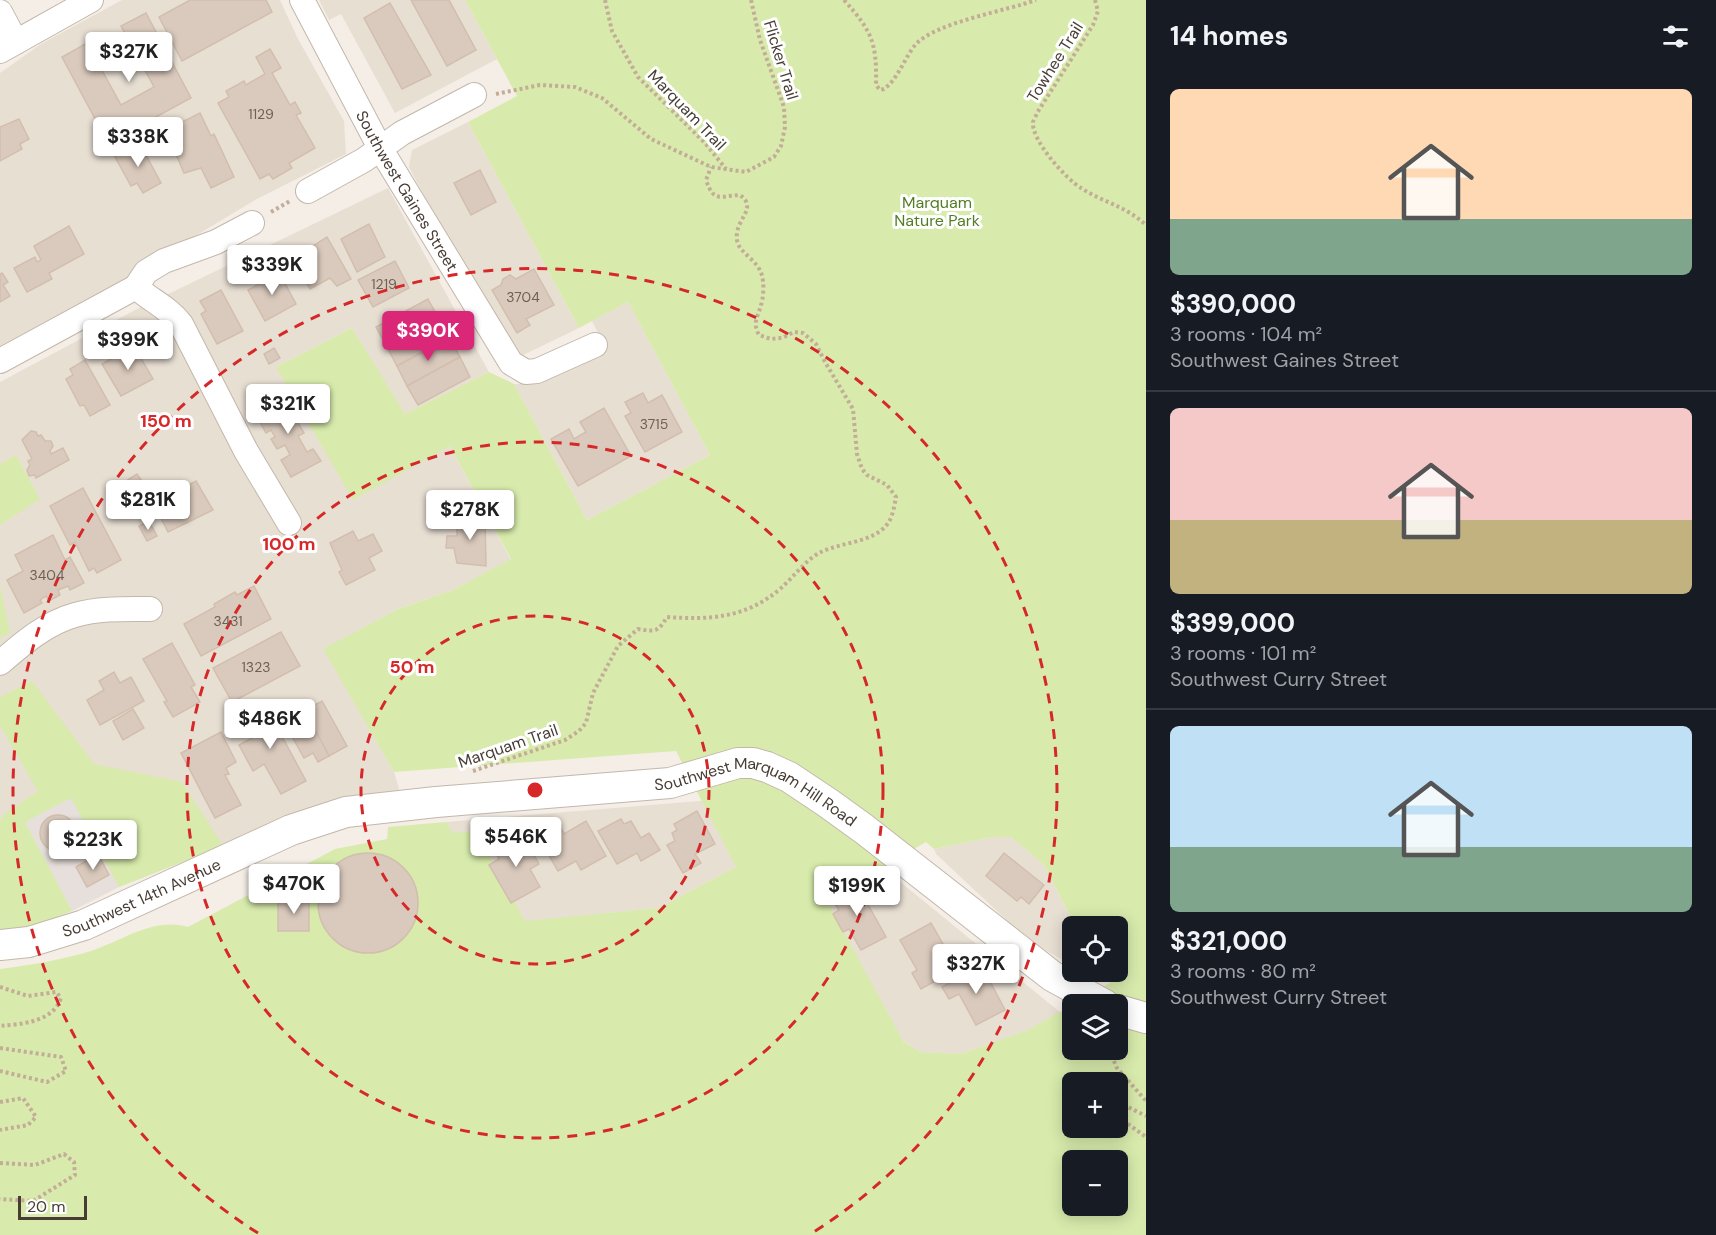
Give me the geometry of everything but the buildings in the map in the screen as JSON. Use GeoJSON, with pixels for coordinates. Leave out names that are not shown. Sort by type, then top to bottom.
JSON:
{"type":"FeatureCollection","features":[{"type":"Feature","properties":{"kind":"street"},"geometry":{"type":"LineString","coordinates":[[0,12],[8,46],[91,0]]}},
{"type":"Feature","properties":{"kind":"street","name":"Southwest Gaines Street"},"geometry":{"type":"LineString","coordinates":[[302,0],[380,148],[512,363],[526,372],[537,371],[595,345]]}},
{"type":"Feature","properties":{"kind":"street"},"geometry":{"type":"LineString","coordinates":[[308,191],[364,160],[402,133],[474,95]]}},
{"type":"Feature","properties":{"kind":"street"},"geometry":{"type":"LineString","coordinates":[[0,361],[136,287],[146,272],[158,265],[210,244],[252,223]]}},
{"type":"Feature","properties":{"kind":"street"},"geometry":{"type":"LineString","coordinates":[[136,287],[145,296],[172,313],[181,324],[246,451],[289,523]]}},
{"type":"Feature","properties":{"kind":"street"},"geometry":{"type":"LineString","coordinates":[[0,663],[35,634],[74,615],[108,610],[150,609]]}},
{"type":"Feature","properties":{"kind":"street","name":"Southwest Marquam Hill Road"},"geometry":{"type":"LineString","coordinates":[[346,812],[447,801],[670,783],[738,763],[753,763],[789,777],[828,803],[1052,976],[1085,994]]}},
{"type":"Feature","properties":{"kind":"street","name":"Southwest 14th Avenue"},"geometry":{"type":"LineString","coordinates":[[0,945],[28,942],[84,925],[291,830],[346,812]]}},
{"type":"Feature","properties":{"kind":"street"},"geometry":{"type":"LineString","coordinates":[[1128,1013],[1146,1018]]}},
{"type":"Feature","properties":{"kind":"path","name":"Marquam Trail"},"geometry":{"type":"LineString","coordinates":[[605,0],[612,31],[638,77],[705,143],[727,170]]}},
{"type":"Feature","properties":{"kind":"path","name":"Flicker Trail"},"geometry":{"type":"LineString","coordinates":[[474,95],[486,97],[540,85],[575,87],[602,98],[651,139],[711,167],[746,172],[774,157],[781,146],[785,127],[784,107],[760,40],[751,0]]}},
{"type":"Feature","properties":{"kind":"path"},"geometry":{"type":"LineString","coordinates":[[844,0],[861,19],[871,36],[875,51],[876,85],[880,90],[891,82],[917,43],[931,33],[975,17],[1036,0]]}},
{"type":"Feature","properties":{"kind":"path","name":"Towhee Trail"},"geometry":{"type":"LineString","coordinates":[[1095,0],[1098,11],[1093,25],[1037,113],[1033,122],[1034,129],[1042,146],[1066,178],[1083,190],[1128,210],[1146,225]]}},
{"type":"Feature","properties":{"kind":"path","name":"Marquam Trail"},"geometry":{"type":"LineString","coordinates":[[468,773],[565,740],[579,731],[586,723],[593,693],[613,654],[618,646],[638,629],[653,631],[660,628],[667,617],[728,616],[754,607],[779,590],[821,552],[872,536],[886,526],[892,517],[896,496],[887,484],[867,475],[862,469],[857,454],[853,409],[816,344],[803,333],[794,332],[782,338],[771,339],[759,335],[756,330],[754,324],[761,305],[764,279],[757,264],[750,255],[742,251],[737,243],[736,232],[737,225],[748,207],[745,199],[740,195],[717,197],[711,194],[706,180],[711,167]]}},
{"type":"Feature","properties":{"kind":"path"},"geometry":{"type":"LineString","coordinates":[[252,223],[308,191]]}},
{"type":"Feature","properties":{"kind":"path"},"geometry":{"type":"LineString","coordinates":[[0,987],[28,996],[56,992],[61,998],[58,1008],[46,1016],[18,1025],[0,1026]]}},
{"type":"Feature","properties":{"kind":"path"},"geometry":{"type":"LineString","coordinates":[[0,1048],[61,1057],[66,1071],[47,1082],[0,1071]]}},
{"type":"Feature","properties":{"kind":"path"},"geometry":{"type":"LineString","coordinates":[[1113,1060],[1117,1068],[1146,1101]]}},
{"type":"Feature","properties":{"kind":"path"},"geometry":{"type":"LineString","coordinates":[[0,1102],[23,1098],[36,1117],[28,1125],[0,1130]]}},
{"type":"Feature","properties":{"kind":"path"},"geometry":{"type":"LineString","coordinates":[[1128,1107],[1146,1116]]}},
{"type":"Feature","properties":{"kind":"path"},"geometry":{"type":"LineString","coordinates":[[1128,1124],[1146,1137]]}},
{"type":"Feature","properties":{"kind":"path"},"geometry":{"type":"LineString","coordinates":[[0,1163],[35,1165],[64,1154],[74,1162],[75,1175],[33,1201],[0,1199]]}},
{"type":"Feature","properties":{"kind":"shaded area"},"geometry":{"type":"Polygon","coordinates":[[[122,0],[280,0],[297,37],[344,121],[346,154],[255,200],[114,285],[0,347],[0,73],[41,44],[122,0]]]}},
{"type":"Feature","properties":{"kind":"shaded area"},"geometry":{"type":"Polygon","coordinates":[[[319,0],[465,0],[497,59],[395,113],[341,14],[329,20],[319,0]]]}},
{"type":"Feature","properties":{"kind":"shaded area"},"geometry":{"type":"Polygon","coordinates":[[[468,122],[579,328],[519,357],[505,350],[409,167],[412,150],[468,122]]]}},
{"type":"Feature","properties":{"kind":"shaded area"},"geometry":{"type":"Polygon","coordinates":[[[388,188],[489,372],[404,415],[352,328],[276,367],[450,446],[511,560],[453,590],[398,609],[324,649],[394,772],[400,792],[326,805],[119,887],[72,798],[25,822],[72,911],[0,931],[0,382],[133,311],[388,188]]]}},
{"type":"Feature","properties":{"kind":"shaded area"},"geometry":{"type":"Polygon","coordinates":[[[628,302],[710,455],[587,520],[514,384],[538,384],[606,349],[592,321],[628,302]]]}},
{"type":"Feature","properties":{"kind":"shaded area"},"geometry":{"type":"Polygon","coordinates":[[[72,797],[119,887],[72,911],[25,822],[72,797]]]}},
{"type":"Feature","properties":{"kind":"shaded area"},"geometry":{"type":"Polygon","coordinates":[[[712,800],[736,867],[658,908],[503,924],[446,822],[712,800]]]}},
{"type":"Feature","properties":{"kind":"shaded area"},"geometry":{"type":"Polygon","coordinates":[[[993,837],[1011,837],[1044,865],[1070,916],[1062,916],[1062,960],[1030,942],[936,854],[934,849],[993,837]]]}},
{"type":"Feature","properties":{"kind":"shaded area"},"geometry":{"type":"Polygon","coordinates":[[[877,863],[1062,1014],[1062,1018],[961,1054],[920,1052],[893,1034],[820,895],[877,863]]]}},
{"type":"Feature","properties":{"kind":"green space","name":"Marquam Nature Park"},"geometry":{"type":"Polygon","coordinates":[[[465,0],[1146,0],[1146,1235],[0,1235],[0,969],[80,954],[162,925],[188,927],[335,849],[387,839],[388,827],[446,822],[453,833],[476,831],[525,921],[658,908],[736,867],[676,751],[394,772],[323,649],[398,609],[453,590],[511,559],[450,446],[353,500],[276,367],[352,328],[405,414],[489,372],[514,384],[587,520],[710,455],[628,302],[579,328],[468,122],[517,96],[465,0]],[[993,837],[934,849],[926,842],[826,899],[903,1041],[920,1052],[961,1054],[1028,1030],[1062,1011],[1062,1060],[1128,1060],[1128,994],[1091,994],[1111,982],[1128,982],[1128,916],[1070,916],[1044,865],[1011,837],[993,837]]]}},
{"type":"Feature","properties":{"kind":"green space"},"geometry":{"type":"Polygon","coordinates":[[[16,455],[40,499],[0,525],[0,464],[16,455]]]}},
{"type":"Feature","properties":{"kind":"green space"},"geometry":{"type":"Polygon","coordinates":[[[0,585],[10,633],[0,638],[0,585]]]}},
{"type":"Feature","properties":{"kind":"green space"},"geometry":{"type":"Polygon","coordinates":[[[32,681],[94,764],[182,782],[223,846],[119,887],[71,798],[25,822],[72,911],[18,933],[0,931],[0,821],[3,815],[38,791],[0,726],[0,697],[32,681]]]}}]}
